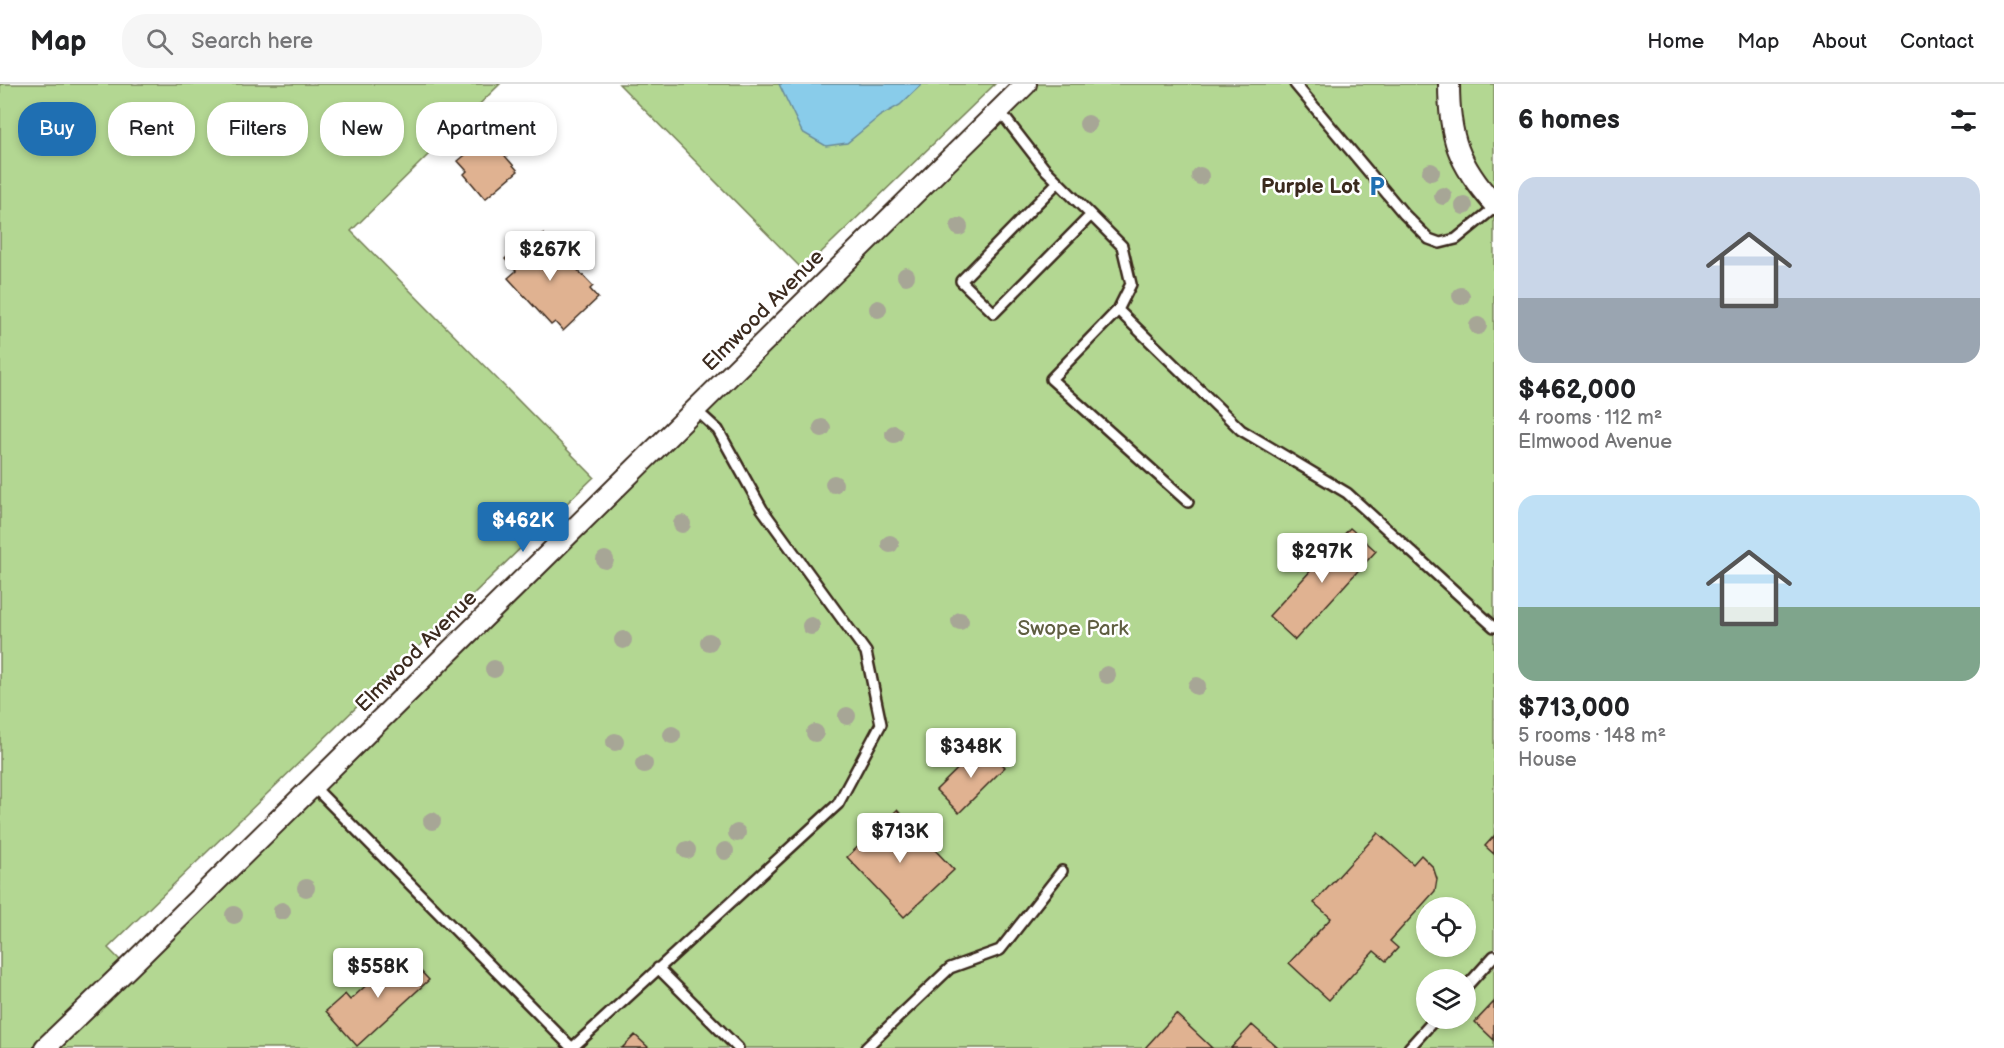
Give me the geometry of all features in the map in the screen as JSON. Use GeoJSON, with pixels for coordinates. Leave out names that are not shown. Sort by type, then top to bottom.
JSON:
{"type":"FeatureCollection","features":[{"type":"Feature","properties":{"kind":"street","name":"Elmwood Avenue"},"geometry":{"type":"LineString","coordinates":[[45,1048],[1026,84]]}},
{"type":"Feature","properties":{"kind":"street"},"geometry":{"type":"LineString","coordinates":[[1449,84],[1449,109],[1454,142],[1476,184],[1494,206]]}},
{"type":"Feature","properties":{"kind":"lane"},"geometry":{"type":"LineString","coordinates":[[1295,84],[1404,214],[1429,239],[1440,243],[1456,239],[1494,206]]}},
{"type":"Feature","properties":{"kind":"lane"},"geometry":{"type":"LineString","coordinates":[[999,110],[1058,183],[1122,246],[1131,284],[1118,310],[1051,379],[1188,502]]}},
{"type":"Feature","properties":{"kind":"lane"},"geometry":{"type":"LineString","coordinates":[[1058,183],[961,281],[994,313],[1090,216]]}},
{"type":"Feature","properties":{"kind":"lane"},"geometry":{"type":"LineString","coordinates":[[1118,310],[1241,430],[1347,493],[1494,627]]}},
{"type":"Feature","properties":{"kind":"lane"},"geometry":{"type":"LineString","coordinates":[[313,786],[571,1048],[838,804],[881,723],[866,651],[762,508],[718,430],[696,410]]}},
{"type":"Feature","properties":{"kind":"lane"},"geometry":{"type":"LineString","coordinates":[[866,1048],[950,968],[1000,950],[1062,871]]}},
{"type":"Feature","properties":{"kind":"lane"},"geometry":{"type":"LineString","coordinates":[[1476,976],[1494,956]]}},
{"type":"Feature","properties":{"kind":"lane"},"geometry":{"type":"LineString","coordinates":[[658,968],[738,1048]]}},
{"type":"Feature","properties":{"kind":"lane"},"geometry":{"type":"LineString","coordinates":[[1409,1048],[1426,1029]]}},
{"type":"Feature","properties":{"kind":"green space","name":"Swope Park"},"geometry":{"type":"Polygon","coordinates":[[[0,84],[500,84],[482,102],[416,102],[416,156],[427,156],[351,231],[594,477],[108,948],[128,968],[1026,84],[1494,84],[1494,1048],[0,1048],[0,84]]]}},
{"type":"Feature","properties":{"kind":"green space"},"geometry":{"type":"Polygon","coordinates":[[[619,84],[995,84],[803,270],[619,84]]]}},
{"type":"Feature","properties":{"kind":"water"},"geometry":{"type":"Polygon","coordinates":[[[779,84],[922,84],[900,105],[880,116],[847,143],[826,146],[802,132],[779,84]]]}},
{"type":"Feature","properties":{"kind":"building"},"geometry":{"type":"Polygon","coordinates":[[[464,156],[505,156],[518,171],[485,199],[464,174],[467,171],[458,161],[464,156]]]}},
{"type":"Feature","properties":{"kind":"building"},"geometry":{"type":"Polygon","coordinates":[[[543,234],[593,286],[590,289],[598,298],[563,331],[555,322],[551,325],[508,278],[516,271],[505,259],[526,239],[532,245],[543,234]]]}},
{"type":"Feature","properties":{"kind":"building"},"geometry":{"type":"Polygon","coordinates":[[[1350,528],[1376,551],[1295,640],[1269,616],[1350,528]]]}},
{"type":"Feature","properties":{"kind":"building"},"geometry":{"type":"Polygon","coordinates":[[[983,744],[1005,767],[959,813],[936,790],[983,744]]]}},
{"type":"Feature","properties":{"kind":"building"},"geometry":{"type":"Polygon","coordinates":[[[897,810],[954,870],[904,917],[847,857],[897,810]]]}},
{"type":"Feature","properties":{"kind":"building"},"geometry":{"type":"Polygon","coordinates":[[[1378,833],[1413,864],[1421,855],[1433,867],[1437,879],[1435,891],[1430,897],[1416,897],[1416,912],[1390,941],[1398,948],[1386,961],[1374,951],[1329,1000],[1289,963],[1331,918],[1314,903],[1378,833]]]}},
{"type":"Feature","properties":{"kind":"building"},"geometry":{"type":"Polygon","coordinates":[[[1494,836],[1494,854],[1485,846],[1494,836]]]}},
{"type":"Feature","properties":{"kind":"building"},"geometry":{"type":"Polygon","coordinates":[[[403,952],[429,980],[357,1046],[326,1011],[345,994],[350,1000],[403,952]]]}},
{"type":"Feature","properties":{"kind":"building"},"geometry":{"type":"Polygon","coordinates":[[[1494,1002],[1494,1040],[1476,1023],[1494,1002]]]}},
{"type":"Feature","properties":{"kind":"building"},"geometry":{"type":"Polygon","coordinates":[[[1176,1014],[1212,1048],[1145,1048],[1176,1014]]]}},
{"type":"Feature","properties":{"kind":"building"},"geometry":{"type":"Polygon","coordinates":[[[1252,1025],[1278,1048],[1231,1048],[1252,1025]]]}},
{"type":"Feature","properties":{"kind":"building"},"geometry":{"type":"Polygon","coordinates":[[[635,1035],[649,1048],[622,1048],[635,1035]]]}},
{"type":"Feature","properties":{"kind":"place","name":"Purple Lot"},"geometry":{"type":"Point","coordinates":[1377,186]}}]}
